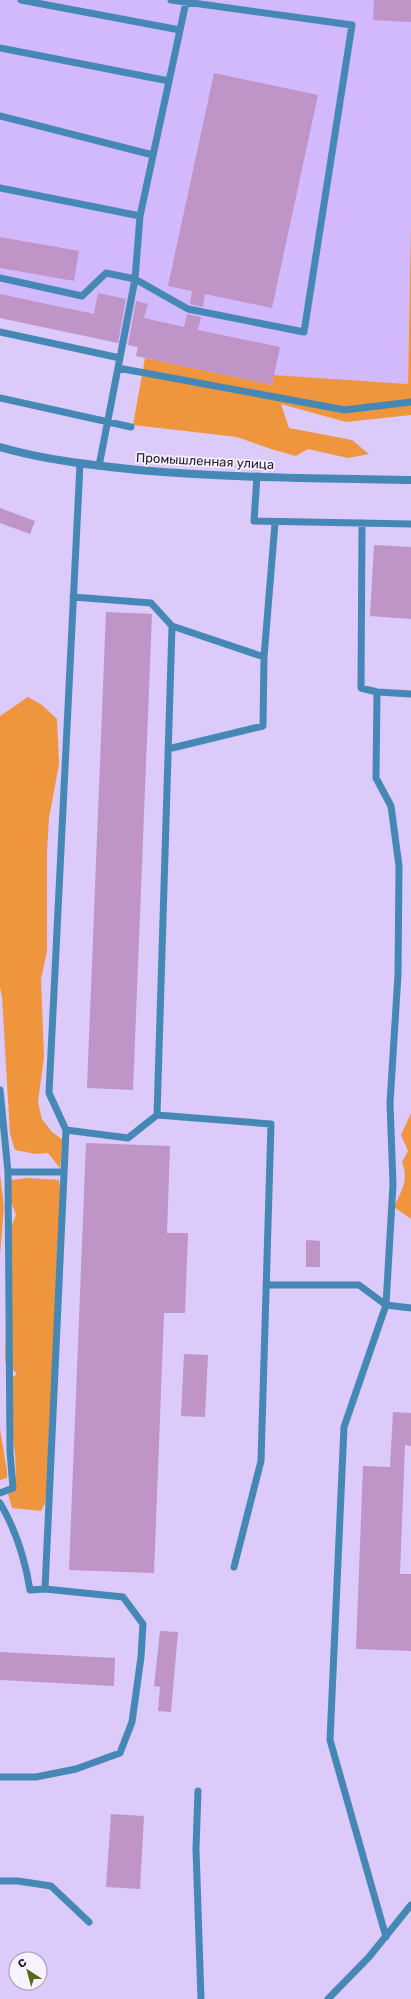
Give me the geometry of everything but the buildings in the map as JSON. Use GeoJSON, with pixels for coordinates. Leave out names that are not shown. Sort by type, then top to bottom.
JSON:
{"type":"FeatureCollection","features":[{"type":"Feature","properties":{"kind":"street","name":"Промышленная улица"},"geometry":{"type":"LineString","coordinates":[[0,447],[31,456],[80,464],[199,475],[411,480]]}},
{"type":"Feature","properties":{"kind":"lane"},"geometry":{"type":"LineString","coordinates":[[21,0],[180,30]]}},
{"type":"Feature","properties":{"kind":"lane"},"geometry":{"type":"LineString","coordinates":[[0,278],[82,296],[106,273],[135,280],[188,309],[304,332],[352,25],[171,0]]}},
{"type":"Feature","properties":{"kind":"lane"},"geometry":{"type":"LineString","coordinates":[[99,466],[135,280],[140,216],[186,1]]}},
{"type":"Feature","properties":{"kind":"lane"},"geometry":{"type":"LineString","coordinates":[[0,48],[169,81]]}},
{"type":"Feature","properties":{"kind":"lane"},"geometry":{"type":"LineString","coordinates":[[0,116],[153,155]]}},
{"type":"Feature","properties":{"kind":"lane"},"geometry":{"type":"LineString","coordinates":[[0,188],[140,216]]}},
{"type":"Feature","properties":{"kind":"lane"},"geometry":{"type":"LineString","coordinates":[[0,332],[120,358]]}},
{"type":"Feature","properties":{"kind":"lane"},"geometry":{"type":"LineString","coordinates":[[118,368],[345,410],[411,402]]}},
{"type":"Feature","properties":{"kind":"lane"},"geometry":{"type":"LineString","coordinates":[[0,398],[131,427]]}},
{"type":"Feature","properties":{"kind":"lane"},"geometry":{"type":"LineString","coordinates":[[45,1589],[66,1130],[49,1093],[80,464]]}},
{"type":"Feature","properties":{"kind":"lane"},"geometry":{"type":"LineString","coordinates":[[257,476],[254,521],[411,524]]}},
{"type":"Feature","properties":{"kind":"lane"},"geometry":{"type":"LineString","coordinates":[[168,749],[264,726],[264,657],[275,522]]}},
{"type":"Feature","properties":{"kind":"lane"},"geometry":{"type":"LineString","coordinates":[[362,523],[361,688],[377,692],[411,694]]}},
{"type":"Feature","properties":{"kind":"lane"},"geometry":{"type":"LineString","coordinates":[[73,597],[152,603],[172,626],[264,657]]}},
{"type":"Feature","properties":{"kind":"lane"},"geometry":{"type":"LineString","coordinates":[[158,1115],[172,626]]}},
{"type":"Feature","properties":{"kind":"lane"},"geometry":{"type":"LineString","coordinates":[[377,692],[376,778],[391,806],[399,866],[398,975],[390,1103],[393,1184],[386,1305],[344,1427],[330,1740],[386,1937]]}},
{"type":"Feature","properties":{"kind":"lane"},"geometry":{"type":"LineString","coordinates":[[0,1090],[8,1172],[10,1452],[14,1488],[0,1492]]}},
{"type":"Feature","properties":{"kind":"lane"},"geometry":{"type":"LineString","coordinates":[[66,1130],[128,1138],[158,1115],[271,1124],[261,1461],[234,1567]]}},
{"type":"Feature","properties":{"kind":"lane"},"geometry":{"type":"LineString","coordinates":[[8,1172],[64,1172]]}},
{"type":"Feature","properties":{"kind":"lane"},"geometry":{"type":"LineString","coordinates":[[266,1285],[359,1285],[386,1305],[411,1308]]}},
{"type":"Feature","properties":{"kind":"lane"},"geometry":{"type":"LineString","coordinates":[[0,1503],[14,1530],[26,1566],[30,1590],[45,1589],[123,1597],[143,1624],[141,1657],[132,1722],[120,1753],[76,1769],[36,1777],[0,1777]]}},
{"type":"Feature","properties":{"kind":"lane"},"geometry":{"type":"LineString","coordinates":[[198,1791],[196,1849],[201,1999]]}},
{"type":"Feature","properties":{"kind":"lane"},"geometry":{"type":"LineString","coordinates":[[0,1881],[18,1881],[51,1886],[89,1922]]}},
{"type":"Feature","properties":{"kind":"lane"},"geometry":{"type":"LineString","coordinates":[[328,1999],[386,1937],[411,1905]]}},
{"type":"Feature","properties":{"kind":"shaded area"},"geometry":{"type":"Polygon","coordinates":[[[0,0],[411,0],[411,222],[408,384],[275,375],[272,385],[136,356],[138,347],[0,318],[0,0]]]}},
{"type":"Feature","properties":{"kind":"shaded area"},"geometry":{"type":"Polygon","coordinates":[[[411,222],[411,415],[346,422],[281,404],[289,428],[352,440],[369,454],[348,458],[308,449],[296,456],[237,437],[133,425],[145,358],[272,385],[274,375],[408,384],[411,222]]]}},
{"type":"Feature","properties":{"kind":"shaded area"},"geometry":{"type":"Polygon","coordinates":[[[28,697],[42,705],[57,719],[59,764],[49,818],[47,852],[47,951],[41,979],[44,1057],[38,1102],[42,1119],[52,1132],[63,1140],[60,1168],[48,1153],[36,1154],[15,1150],[10,1134],[2,997],[0,988],[0,716],[28,697]]]}},
{"type":"Feature","properties":{"kind":"shaded area"},"geometry":{"type":"Polygon","coordinates":[[[411,1113],[411,1219],[394,1207],[405,1180],[402,1162],[408,1151],[401,1135],[411,1113]]]}},
{"type":"Feature","properties":{"kind":"shaded area"},"geometry":{"type":"Polygon","coordinates":[[[0,1174],[4,1207],[0,1255],[0,1174]]]}},
{"type":"Feature","properties":{"kind":"shaded area"},"geometry":{"type":"Polygon","coordinates":[[[28,1178],[59,1180],[61,1195],[49,1468],[45,1503],[41,1511],[12,1508],[7,1490],[16,1475],[15,1453],[9,1418],[8,1381],[17,1374],[5,1361],[9,1232],[16,1215],[10,1199],[11,1180],[28,1178]]]}},
{"type":"Feature","properties":{"kind":"shaded area"},"geometry":{"type":"Polygon","coordinates":[[[0,1429],[7,1478],[0,1480],[0,1429]]]}}]}
